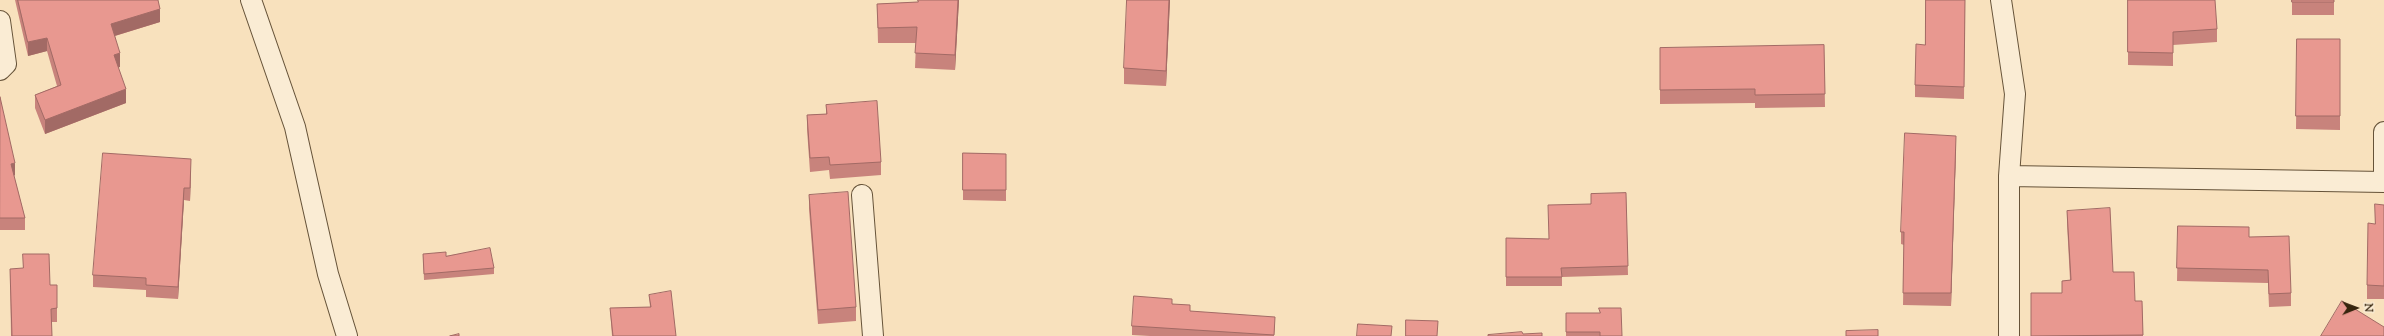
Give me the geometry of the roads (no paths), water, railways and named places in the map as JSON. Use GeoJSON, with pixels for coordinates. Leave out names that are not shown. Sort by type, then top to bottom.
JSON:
{"type":"FeatureCollection","features":[{"type":"Feature","properties":{"kind":"street"},"geometry":{"type":"LineString","coordinates":[[251,0],[295,127],[328,274],[347,336]]}},
{"type":"Feature","properties":{"kind":"street"},"geometry":{"type":"LineString","coordinates":[[2001,0],[2015,94],[2009,176],[2009,336]]}},
{"type":"Feature","properties":{"kind":"street"},"geometry":{"type":"LineString","coordinates":[[0,21],[6,64],[0,70]]}},
{"type":"Feature","properties":{"kind":"street"},"geometry":{"type":"LineString","coordinates":[[2009,176],[2384,182],[2384,132]]}},
{"type":"Feature","properties":{"kind":"street"},"geometry":{"type":"LineString","coordinates":[[862,195],[873,336]]}}]}
